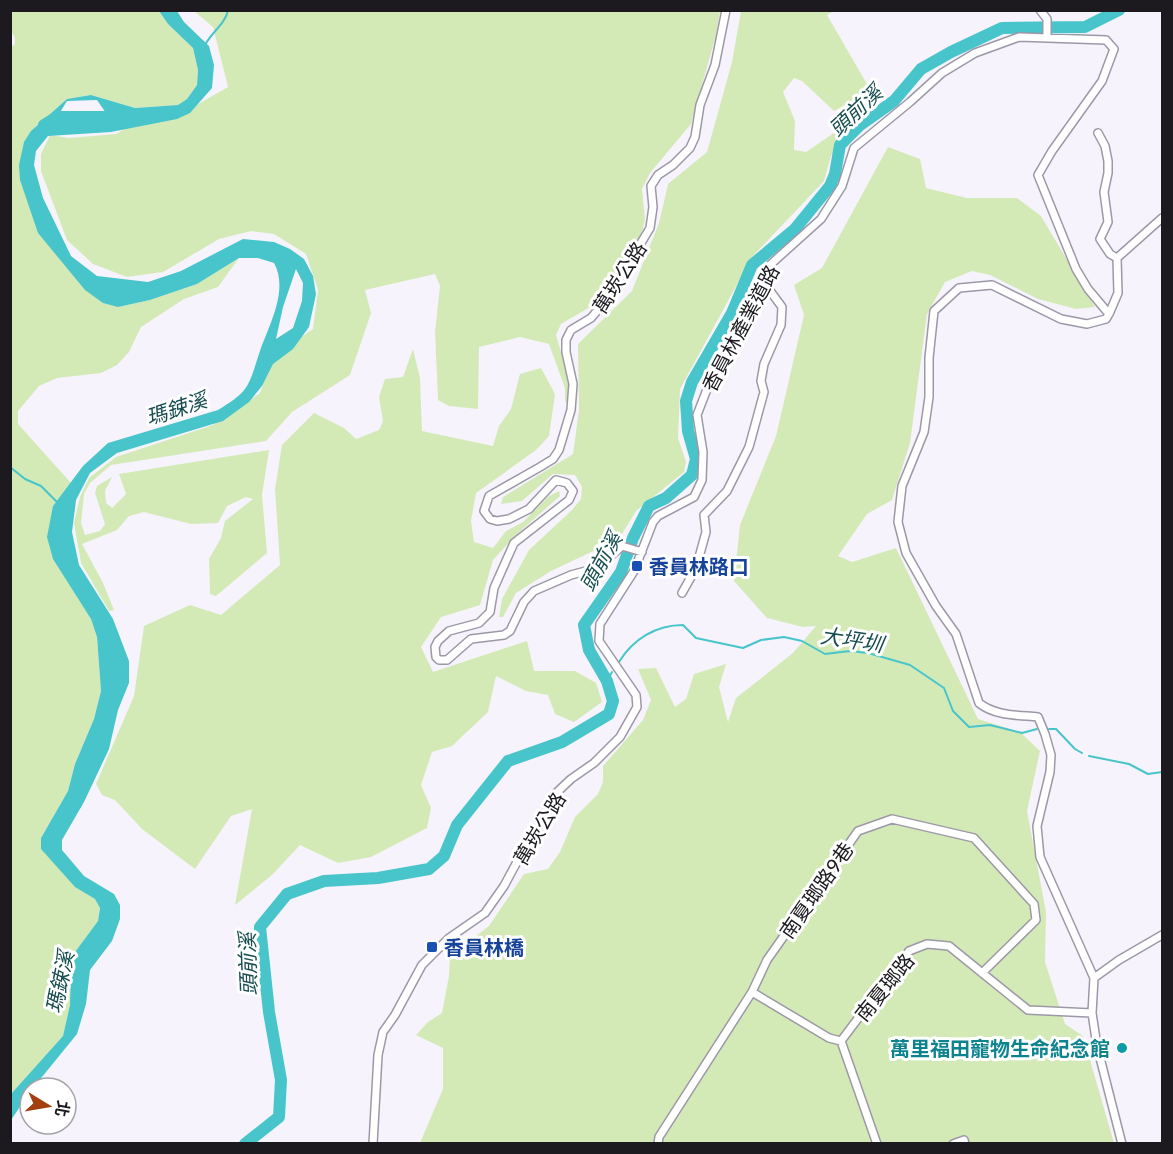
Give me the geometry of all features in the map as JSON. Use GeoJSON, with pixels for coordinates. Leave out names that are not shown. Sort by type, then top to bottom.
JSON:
{"type":"FeatureCollection","features":[{"type":"Feature","properties":{"kind":"street","name":"萬崁公路"},"geometry":{"type":"LineString","coordinates":[[373,1143],[378,1055],[383,1032],[395,1015],[422,965],[449,938],[485,913],[504,886],[518,860],[536,838],[554,795],[571,778],[594,763],[620,736],[637,707],[636,695],[599,641],[600,624],[634,571],[642,552],[622,546],[597,568],[571,575],[534,591],[524,602],[510,631],[471,639],[447,660],[439,660],[436,657],[435,647],[449,630],[479,623],[490,612],[494,588],[514,543],[569,500],[573,491],[567,483],[556,480],[529,509],[509,519],[497,521],[490,519],[484,512],[489,496],[553,459],[559,450],[571,410],[573,384],[566,352],[566,340],[572,330],[591,318],[608,298],[650,228],[653,207],[651,186],[658,175],[673,165],[690,148],[695,137],[700,105],[716,65],[726,10]]}},
{"type":"Feature","properties":{"kind":"street"},"geometry":{"type":"LineString","coordinates":[[1040,10],[1047,19],[1047,38]]}},
{"type":"Feature","properties":{"kind":"street","name":"香員林產業道路"},"geometry":{"type":"LineString","coordinates":[[642,552],[653,522],[658,516],[694,497],[702,480],[703,452],[697,415],[711,379],[733,343],[771,264],[821,219],[842,186],[854,148],[942,73],[967,58],[1019,37],[1106,40],[1113,49],[1102,81],[1052,151],[1038,175],[1076,269],[1088,289],[1109,314]]}},
{"type":"Feature","properties":{"kind":"street"},"geometry":{"type":"LineString","coordinates":[[1098,133],[1105,146],[1108,161],[1104,192],[1108,222],[1100,239],[1110,254],[1117,258]]}},
{"type":"Feature","properties":{"kind":"street"},"geometry":{"type":"LineString","coordinates":[[1117,258],[1162,218]]}},
{"type":"Feature","properties":{"kind":"street"},"geometry":{"type":"LineString","coordinates":[[1117,258],[1118,293],[1106,319],[1087,324],[1061,319],[992,285],[959,288],[933,311],[929,358],[929,397],[924,432],[902,486],[898,522],[906,553],[936,606],[956,634],[979,703],[987,710],[1038,717],[1045,734],[1051,755],[1050,772],[1037,826],[1040,857],[1094,978],[1092,1013],[1097,1046],[1122,1143]]}},
{"type":"Feature","properties":{"kind":"street"},"geometry":{"type":"LineString","coordinates":[[682,592],[696,568],[706,532],[704,516],[727,491],[749,447],[764,392],[761,381],[764,364],[782,325],[782,307],[762,280]]}},
{"type":"Feature","properties":{"kind":"street","name":"南夏瑯路9巷"},"geometry":{"type":"LineString","coordinates":[[752,992],[767,960],[858,831],[892,819],[974,838],[1034,904],[1036,920],[982,973]]}},
{"type":"Feature","properties":{"kind":"street"},"geometry":{"type":"LineString","coordinates":[[1094,978],[1119,960],[1162,935]]}},
{"type":"Feature","properties":{"kind":"street","name":"南夏瑯路"},"geometry":{"type":"LineString","coordinates":[[877,1143],[841,1041],[909,951],[927,944],[950,946],[1028,1010],[1092,1013]]}},
{"type":"Feature","properties":{"kind":"street"},"geometry":{"type":"LineString","coordinates":[[658,1143],[659,1137],[752,992],[829,1038],[841,1041]]}},
{"type":"Feature","properties":{"kind":"street"},"geometry":{"type":"LineString","coordinates":[[953,1143],[964,1140],[965,1143]]}},
{"type":"Feature","properties":{"kind":"green space"},"geometry":{"type":"Polygon","coordinates":[[[11,11],[159,11],[168,24],[193,48],[198,70],[197,85],[187,99],[178,105],[135,108],[91,95],[67,99],[31,131],[38,233],[118,307],[150,300],[197,284],[239,258],[218,287],[184,299],[141,327],[129,352],[117,365],[101,373],[57,378],[39,386],[18,411],[18,424],[71,483],[53,506],[97,637],[101,691],[94,719],[75,764],[68,791],[41,838],[74,886],[95,899],[100,907],[98,921],[75,952],[71,964],[70,1005],[63,1036],[27,1076],[18,1076],[18,1086],[11,1094],[10,48],[15,44],[15,38],[11,31],[11,11]]]}},
{"type":"Feature","properties":{"kind":"green space"},"geometry":{"type":"Polygon","coordinates":[[[194,11],[720,11],[716,35],[691,124],[650,173],[642,189],[645,220],[641,236],[597,303],[561,324],[556,335],[570,383],[567,403],[565,388],[549,344],[520,337],[479,347],[478,409],[449,406],[438,400],[435,332],[440,286],[435,274],[365,290],[371,313],[350,375],[292,412],[266,441],[111,465],[90,483],[84,494],[81,523],[85,535],[100,531],[105,524],[95,493],[97,486],[112,477],[105,491],[106,503],[112,508],[126,494],[119,474],[269,450],[262,495],[267,553],[216,596],[210,594],[209,559],[221,538],[225,521],[253,499],[246,497],[227,506],[218,523],[191,524],[144,512],[129,516],[117,530],[82,544],[103,583],[114,610],[109,611],[81,563],[74,523],[80,497],[89,478],[116,457],[213,425],[260,393],[272,357],[313,329],[318,290],[306,254],[274,234],[251,231],[219,239],[163,272],[127,277],[93,264],[67,240],[41,171],[41,154],[50,135],[69,138],[116,134],[150,114],[186,111],[228,87],[213,27],[194,11]]]}},
{"type":"Feature","properties":{"kind":"green space"},"geometry":{"type":"Polygon","coordinates":[[[741,11],[834,11],[827,15],[871,91],[834,111],[802,81],[794,78],[783,92],[795,121],[794,150],[806,152],[850,122],[831,156],[824,181],[752,257],[680,389],[678,438],[686,462],[684,472],[636,511],[619,539],[551,571],[516,593],[503,617],[499,617],[502,599],[529,550],[572,510],[581,499],[582,487],[575,475],[553,474],[522,501],[501,504],[503,497],[573,454],[579,410],[578,344],[632,291],[659,223],[668,184],[707,152],[732,62],[741,11]]]}},
{"type":"Feature","properties":{"kind":"green space"},"geometry":{"type":"Polygon","coordinates":[[[888,147],[920,159],[926,188],[967,198],[1017,198],[1041,216],[1095,307],[1076,309],[1038,299],[990,275],[972,271],[945,282],[927,314],[910,443],[892,500],[867,514],[838,556],[852,562],[896,548],[978,719],[1020,732],[1040,751],[1027,811],[1046,912],[1045,962],[1065,1024],[1083,1036],[1114,1143],[420,1143],[443,1089],[443,1048],[416,1035],[428,1022],[442,1013],[450,956],[489,926],[524,874],[548,869],[560,852],[575,817],[598,794],[603,782],[603,766],[643,720],[651,700],[638,669],[656,668],[675,707],[686,699],[694,674],[726,664],[719,687],[728,722],[736,698],[793,653],[816,626],[803,627],[767,618],[734,581],[740,525],[776,436],[804,315],[794,285],[822,268],[888,147]]]}},
{"type":"Feature","properties":{"kind":"green space"},"geometry":{"type":"Polygon","coordinates":[[[413,349],[420,378],[422,431],[493,446],[499,426],[511,409],[520,374],[541,368],[555,394],[549,436],[536,450],[476,493],[471,521],[474,542],[493,548],[506,531],[523,522],[549,496],[559,491],[560,496],[517,534],[493,560],[480,605],[441,617],[421,647],[433,672],[527,641],[534,671],[575,671],[596,683],[602,702],[574,722],[555,714],[548,695],[526,691],[496,676],[488,712],[452,746],[432,752],[421,785],[431,808],[427,828],[371,857],[338,863],[300,845],[272,875],[235,905],[252,809],[231,816],[195,869],[142,829],[115,800],[102,795],[96,784],[134,696],[144,626],[190,605],[221,615],[280,565],[275,489],[282,445],[314,413],[344,428],[356,439],[379,430],[383,421],[379,397],[385,379],[403,377],[413,349]]]}},
{"type":"Feature","properties":{"kind":"water","name":"瑪鋉溪"},"geometry":{"type":"Polygon","coordinates":[[[159,11],[177,11],[184,22],[209,46],[214,65],[212,88],[190,113],[177,119],[111,132],[48,136],[36,151],[34,165],[43,198],[71,256],[97,276],[148,282],[181,271],[243,239],[274,242],[304,259],[313,276],[316,294],[309,327],[293,349],[273,364],[262,386],[249,402],[223,421],[117,453],[90,473],[76,500],[72,532],[79,565],[113,619],[129,661],[129,683],[118,710],[109,749],[84,802],[62,840],[62,850],[84,876],[114,894],[120,905],[120,919],[112,941],[90,970],[86,1004],[77,1034],[43,1076],[27,1076],[63,1036],[70,1005],[71,964],[75,952],[98,921],[100,908],[95,899],[75,887],[41,849],[41,838],[68,791],[75,764],[94,719],[101,691],[97,637],[91,619],[53,559],[47,537],[53,506],[83,466],[108,443],[218,410],[234,400],[251,378],[276,307],[279,284],[274,263],[258,258],[239,258],[197,284],[150,300],[118,307],[103,303],[85,290],[38,233],[20,180],[19,165],[24,142],[31,131],[67,99],[91,95],[135,108],[178,105],[187,99],[197,85],[198,70],[193,48],[168,24],[159,11]],[[97,100],[67,101],[54,122],[84,123],[108,116],[97,100]],[[296,269],[283,307],[276,339],[293,328],[302,301],[303,283],[296,269]]]}},
{"type":"Feature","properties":{"kind":"water","name":"瑪鋉溪"},"geometry":{"type":"Polygon","coordinates":[[[18,1086],[18,1110],[11,1120],[11,1094],[18,1086]]]}},
{"type":"Feature","properties":{"kind":"waterway"},"geometry":{"type":"LineString","coordinates":[[205,45],[227,15],[228,10]]}},
{"type":"Feature","properties":{"kind":"waterway","name":"頭前溪"},"geometry":{"type":"LineString","coordinates":[[245,1144],[279,1117],[281,1080],[269,1012],[260,927],[287,894],[324,881],[378,878],[429,869],[444,856],[457,825],[508,761],[562,742],[609,714],[613,701],[607,681],[589,650],[584,625],[621,572],[633,538],[649,506],[666,498],[692,475],[696,459],[688,431],[686,401],[692,382],[732,313],[752,265],[795,229],[830,186],[835,174],[840,145],[860,125],[894,101],[921,69],[951,52],[1002,28],[1085,27],[1119,10]]}},
{"type":"Feature","properties":{"kind":"waterway","name":"瑪鋉溪"},"geometry":{"type":"LineString","coordinates":[[44,125],[57,117],[114,117]]}},
{"type":"Feature","properties":{"kind":"waterway"},"geometry":{"type":"LineString","coordinates":[[10,467],[25,479],[41,486],[58,503]]}},
{"type":"Feature","properties":{"kind":"waterway","name":"大坪圳"},"geometry":{"type":"LineString","coordinates":[[619,662],[638,640],[655,631],[673,626],[683,625],[696,638],[743,648],[761,640],[784,637],[802,641],[825,654],[850,651],[868,653],[910,665],[944,688],[953,711],[969,727],[990,725],[1022,733],[1037,729]]}},
{"type":"Feature","properties":{"kind":"waterway","name":"大坪圳"},"geometry":{"type":"LineString","coordinates":[[607,681],[612,672]]}},
{"type":"Feature","properties":{"kind":"waterway","name":"大坪圳"},"geometry":{"type":"LineString","coordinates":[[1049,729],[1056,729],[1075,749],[1082,753]]}},
{"type":"Feature","properties":{"kind":"waterway","name":"大坪圳"},"geometry":{"type":"LineString","coordinates":[[1089,756],[1129,764],[1148,774],[1162,772]]}},
{"type":"Feature","properties":{"kind":"place","name":"香員林路口"},"geometry":{"type":"Point","coordinates":[637,566]}},
{"type":"Feature","properties":{"kind":"place","name":"香員林橋"},"geometry":{"type":"Point","coordinates":[432,947]}},
{"type":"Feature","properties":{"kind":"place","name":"萬里福田寵物生命紀念館"},"geometry":{"type":"Point","coordinates":[1122,1048]}}]}
